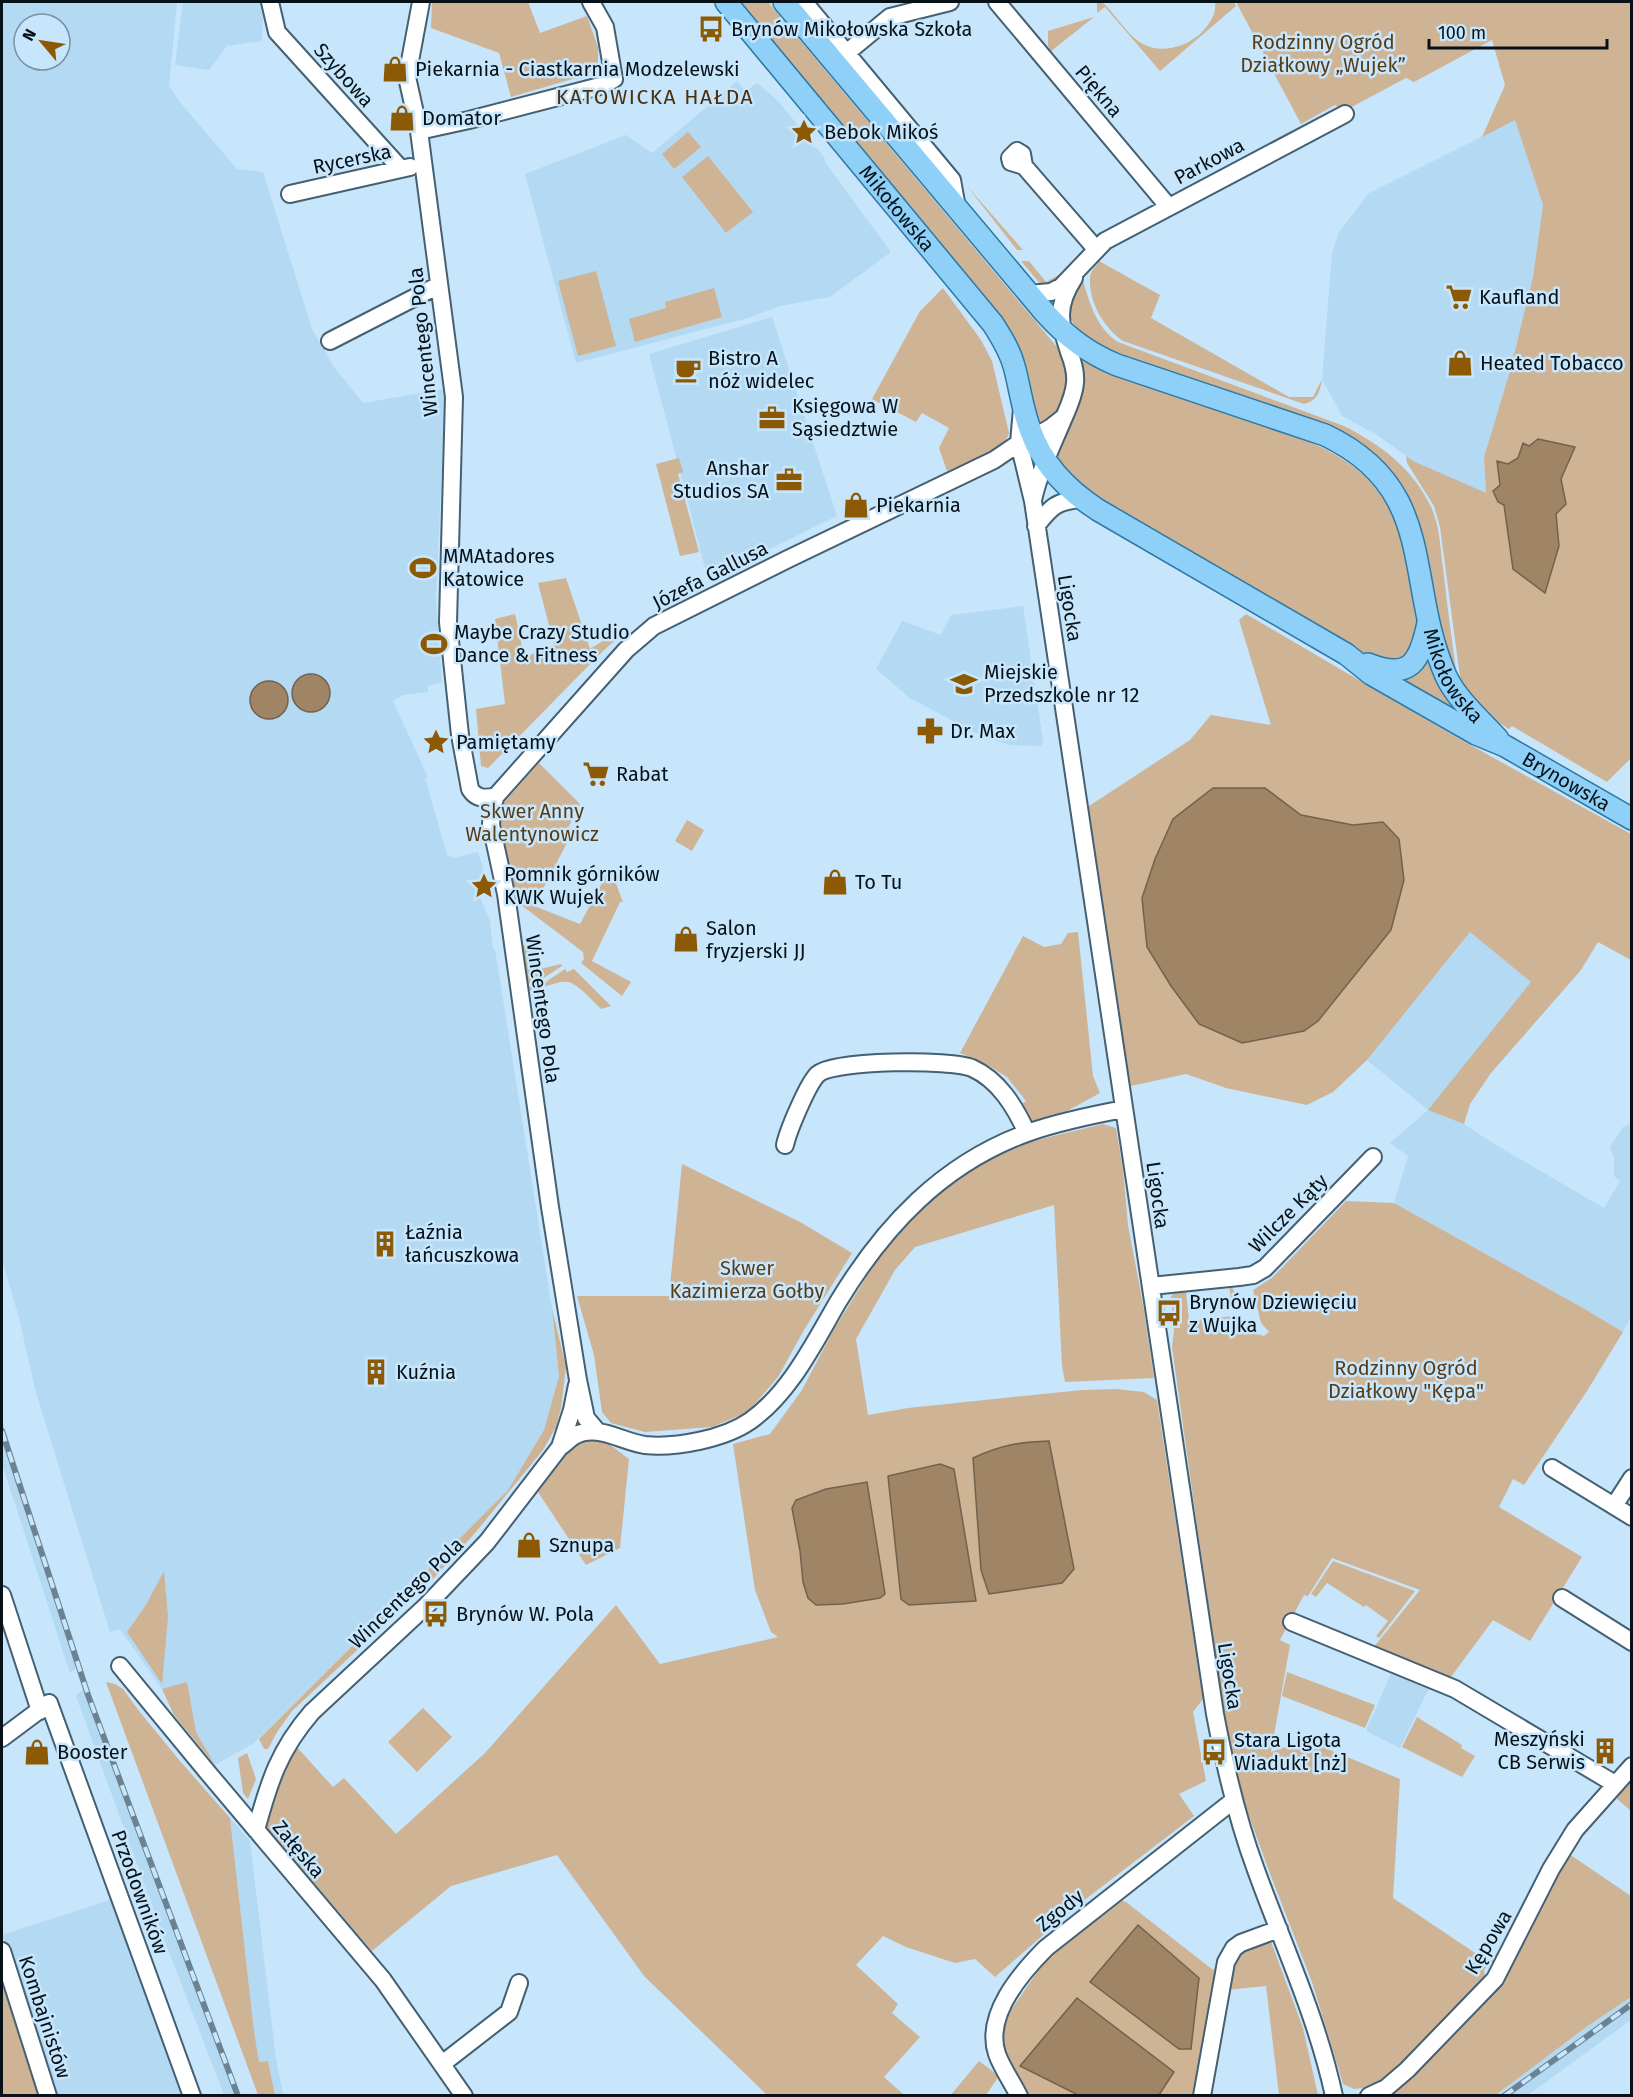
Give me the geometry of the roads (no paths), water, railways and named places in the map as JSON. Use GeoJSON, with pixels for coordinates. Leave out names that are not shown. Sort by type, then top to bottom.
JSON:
{"type":"FeatureCollection","features":[{"type":"Feature","properties":{"kind":"main road","name":"Mikołowska"},"geometry":{"type":"LineString","coordinates":[[726,2],[984,312],[1014,364],[1022,402],[1026,441],[1046,460],[1061,480],[1081,499],[1346,654],[1390,685],[1476,734],[1502,744]]}},
{"type":"Feature","properties":{"kind":"main road","name":"Mikołowska"},"geometry":{"type":"LineString","coordinates":[[784,2],[841,58],[957,210],[1062,331],[1086,351],[1106,360],[1325,435],[1347,445],[1361,456],[1391,488],[1404,512],[1415,546],[1428,623],[1448,678],[1455,690],[1502,744]]}},
{"type":"Feature","properties":{"kind":"main road"},"geometry":{"type":"LineString","coordinates":[[1346,654],[1385,670],[1396,671],[1406,668],[1415,661],[1420,653],[1428,623]]}},
{"type":"Feature","properties":{"kind":"main road","name":"Brynowska"},"geometry":{"type":"LineString","coordinates":[[1502,744],[1632,819]]}},
{"type":"Feature","properties":{"kind":"street","name":"Szybowa"},"geometry":{"type":"LineString","coordinates":[[270,2],[277,32],[401,170]]}},
{"type":"Feature","properties":{"kind":"street","name":"Wincentego Pola"},"geometry":{"type":"LineString","coordinates":[[421,2],[407,77],[423,165],[454,397],[448,622],[460,735],[470,789],[481,798],[496,796],[492,806],[491,825],[506,894],[544,1166],[578,1380],[586,1418],[598,1432]]}},
{"type":"Feature","properties":{"kind":"street"},"geometry":{"type":"LineString","coordinates":[[418,131],[592,88],[614,79],[605,27],[591,2]]}},
{"type":"Feature","properties":{"kind":"street","name":"Mikołowska"},"geometry":{"type":"LineString","coordinates":[[804,2],[841,58]]}},
{"type":"Feature","properties":{"kind":"street"},"geometry":{"type":"LineString","coordinates":[[841,58],[890,17],[950,2]]}},
{"type":"Feature","properties":{"kind":"street","name":"Piękna"},"geometry":{"type":"LineString","coordinates":[[997,2],[1168,206]]}},
{"type":"Feature","properties":{"kind":"street","name":"Parkowa"},"geometry":{"type":"LineString","coordinates":[[1062,331],[1060,317],[1066,290],[1080,269],[1105,241],[1345,114]]}},
{"type":"Feature","properties":{"kind":"street","name":"Rycerska"},"geometry":{"type":"LineString","coordinates":[[290,194],[423,165]]}},
{"type":"Feature","properties":{"kind":"street"},"geometry":{"type":"LineString","coordinates":[[1024,166],[1096,249]]}},
{"type":"Feature","properties":{"kind":"street","name":"Parkowa"},"geometry":{"type":"LineString","coordinates":[[1029,294],[1051,292],[1061,287],[1080,269]]}},
{"type":"Feature","properties":{"kind":"street"},"geometry":{"type":"LineString","coordinates":[[330,341],[439,285]]}},
{"type":"Feature","properties":{"kind":"street","name":"Mikołowska"},"geometry":{"type":"LineString","coordinates":[[1033,501],[1039,475],[1076,383],[1073,364],[1062,331]]}},
{"type":"Feature","properties":{"kind":"street"},"geometry":{"type":"LineString","coordinates":[[1026,441],[1064,417]]}},
{"type":"Feature","properties":{"kind":"street","name":"Mikołowska"},"geometry":{"type":"LineString","coordinates":[[1022,461],[1026,441]]}},
{"type":"Feature","properties":{"kind":"street","name":"Józefa Gallusa"},"geometry":{"type":"LineString","coordinates":[[496,796],[626,650],[654,626],[994,460],[1026,441]]}},
{"type":"Feature","properties":{"kind":"street","name":"Józefa Gallusa"},"geometry":{"type":"LineString","coordinates":[[994,460],[1046,460]]}},
{"type":"Feature","properties":{"kind":"street","name":"Ligocka"},"geometry":{"type":"LineString","coordinates":[[1022,461],[1033,501],[1222,1750],[1250,1854],[1314,2025],[1334,2096]]}},
{"type":"Feature","properties":{"kind":"street"},"geometry":{"type":"LineString","coordinates":[[1036,526],[1056,504],[1081,499]]}},
{"type":"Feature","properties":{"kind":"street"},"geometry":{"type":"LineString","coordinates":[[785,1145],[788,1134],[817,1075],[827,1068],[876,1064],[953,1063],[971,1068],[999,1088],[1017,1111],[1027,1133]]}},
{"type":"Feature","properties":{"kind":"street"},"geometry":{"type":"LineString","coordinates":[[561,1447],[575,1435],[598,1432],[635,1443],[666,1444],[719,1436],[737,1429],[769,1405],[786,1385],[871,1252],[907,1209],[945,1178],[974,1159],[1027,1133],[1124,1109]]}},
{"type":"Feature","properties":{"kind":"street","name":"Wilcze Kąty"},"geometry":{"type":"LineString","coordinates":[[1151,1286],[1246,1276],[1265,1268],[1373,1157]]}},
{"type":"Feature","properties":{"kind":"street","name":"Wincentego Pola"},"geometry":{"type":"LineString","coordinates":[[256,1830],[274,1772],[296,1730],[312,1712],[424,1608],[487,1542],[561,1447],[578,1380]]}},
{"type":"Feature","properties":{"kind":"street"},"geometry":{"type":"LineString","coordinates":[[1552,1468],[1632,1517]]}},
{"type":"Feature","properties":{"kind":"street"},"geometry":{"type":"LineString","coordinates":[[1614,1506],[1632,1478]]}},
{"type":"Feature","properties":{"kind":"street","name":"Przodowników"},"geometry":{"type":"LineString","coordinates":[[2,1595],[192,2096]]}},
{"type":"Feature","properties":{"kind":"street"},"geometry":{"type":"LineString","coordinates":[[1562,1598],[1632,1642]]}},
{"type":"Feature","properties":{"kind":"street"},"geometry":{"type":"LineString","coordinates":[[1292,1622],[1455,1689],[1615,1784]]}},
{"type":"Feature","properties":{"kind":"street","name":"Załęska"},"geometry":{"type":"LineString","coordinates":[[120,1666],[383,1980],[464,2096]]}},
{"type":"Feature","properties":{"kind":"street"},"geometry":{"type":"LineString","coordinates":[[2,1738],[44,1707]]}},
{"type":"Feature","properties":{"kind":"street","name":"Kępowa"},"geometry":{"type":"LineString","coordinates":[[1369,2096],[1386,2088],[1407,2070],[1495,1979],[1551,1869],[1575,1830],[1632,1766]]}},
{"type":"Feature","properties":{"kind":"street","name":"Zgody"},"geometry":{"type":"LineString","coordinates":[[1019,2096],[997,2053],[996,2029],[1008,1993],[1023,1971],[1046,1948],[1234,1800]]}},
{"type":"Feature","properties":{"kind":"street"},"geometry":{"type":"LineString","coordinates":[[1202,2096],[1226,1962],[1234,1948],[1241,1943],[1279,1929]]}},
{"type":"Feature","properties":{"kind":"street","name":"Kombajnistów"},"geometry":{"type":"LineString","coordinates":[[2,1951],[48,2096]]}},
{"type":"Feature","properties":{"kind":"street"},"geometry":{"type":"LineString","coordinates":[[441,2064],[509,2012],[519,1983]]}},
{"type":"Feature","properties":{"kind":"railway"},"geometry":{"type":"LineString","coordinates":[[2,1431],[88,1695],[238,2096]]}},
{"type":"Feature","properties":{"kind":"railway"},"geometry":{"type":"LineString","coordinates":[[1504,2096],[1632,2004]]}},
{"type":"Feature","properties":{"kind":"place","name":"Brynów Mikołowska Szkoła"},"geometry":{"type":"Point","coordinates":[711,29]}},
{"type":"Feature","properties":{"kind":"place","name":"Piekarnia - Ciastkarnia Modzelewski"},"geometry":{"type":"Point","coordinates":[395,69]}},
{"type":"Feature","properties":{"kind":"place","name":"Domator"},"geometry":{"type":"Point","coordinates":[402,118]}},
{"type":"Feature","properties":{"kind":"place","name":"Bebok Mikoś"},"geometry":{"type":"Point","coordinates":[804,132]}},
{"type":"Feature","properties":{"kind":"place","name":"Kaufland"},"geometry":{"type":"Point","coordinates":[1459,297]}},
{"type":"Feature","properties":{"kind":"place","name":"Heated Tobacco"},"geometry":{"type":"Point","coordinates":[1460,363]}},
{"type":"Feature","properties":{"kind":"place","name":"Bistro A nóż widelec"},"geometry":{"type":"Point","coordinates":[688,370]}},
{"type":"Feature","properties":{"kind":"place","name":"Księgowa W Sąsiedztwie"},"geometry":{"type":"Point","coordinates":[772,418]}},
{"type":"Feature","properties":{"kind":"place","name":"Anshar Studios SA"},"geometry":{"type":"Point","coordinates":[789,480]}},
{"type":"Feature","properties":{"kind":"place","name":"Piekarnia"},"geometry":{"type":"Point","coordinates":[856,505]}},
{"type":"Feature","properties":{"kind":"place","name":"MMAtadores Katowice"},"geometry":{"type":"Point","coordinates":[423,568]}},
{"type":"Feature","properties":{"kind":"place","name":"Maybe Crazy Studio Dance & Fitness"},"geometry":{"type":"Point","coordinates":[434,644]}},
{"type":"Feature","properties":{"kind":"place","name":"Miejskie Przedszkole nr 12"},"geometry":{"type":"Point","coordinates":[964,684]}},
{"type":"Feature","properties":{"kind":"place","name":"Dr. Max"},"geometry":{"type":"Point","coordinates":[930,731]}},
{"type":"Feature","properties":{"kind":"place","name":"Pamiętamy"},"geometry":{"type":"Point","coordinates":[436,742]}},
{"type":"Feature","properties":{"kind":"place","name":"Rabat"},"geometry":{"type":"Point","coordinates":[596,774]}},
{"type":"Feature","properties":{"kind":"place","name":"To Tu"},"geometry":{"type":"Point","coordinates":[835,882]}},
{"type":"Feature","properties":{"kind":"place","name":"Pomnik górników KWK Wujek"},"geometry":{"type":"Point","coordinates":[484,886]}},
{"type":"Feature","properties":{"kind":"place","name":"Salon fryzjerski JJ"},"geometry":{"type":"Point","coordinates":[686,939]}},
{"type":"Feature","properties":{"kind":"place","name":"Łaźnia łańcuszkowa"},"geometry":{"type":"Point","coordinates":[385,1244]}},
{"type":"Feature","properties":{"kind":"place","name":"Brynów Dziewięciu z Wujka"},"geometry":{"type":"Point","coordinates":[1169,1313]}},
{"type":"Feature","properties":{"kind":"place","name":"Kuźnia"},"geometry":{"type":"Point","coordinates":[376,1372]}},
{"type":"Feature","properties":{"kind":"place","name":"Sznupa"},"geometry":{"type":"Point","coordinates":[529,1545]}},
{"type":"Feature","properties":{"kind":"place","name":"Brynów W. Pola"},"geometry":{"type":"Point","coordinates":[436,1614]}},
{"type":"Feature","properties":{"kind":"place","name":"Meszyński CB Serwis"},"geometry":{"type":"Point","coordinates":[1605,1751]}},
{"type":"Feature","properties":{"kind":"place","name":"Booster"},"geometry":{"type":"Point","coordinates":[37,1752]}},
{"type":"Feature","properties":{"kind":"place","name":"Stara Ligota Wiadukt [nż]"},"geometry":{"type":"Point","coordinates":[1214,1752]}},
{"type":"Feature","properties":{"kind":"district","name":"KATOWICKA HAŁDA"},"geometry":{"type":"Point","coordinates":[655,97]}},
{"type":"Feature","properties":{"kind":"park label","name":"Rodzinny Ogród Działkowy „Wujek”"},"geometry":{"type":"Point","coordinates":[1323,54]}},
{"type":"Feature","properties":{"kind":"park label","name":"Skwer Anny Walentynowicz"},"geometry":{"type":"Point","coordinates":[532,822]}},
{"type":"Feature","properties":{"kind":"park label","name":"Skwer Kazimierza Gołby"},"geometry":{"type":"Point","coordinates":[747,1280]}},
{"type":"Feature","properties":{"kind":"park label","name":"Rodzinny Ogród Działkowy \"Kępa\""},"geometry":{"type":"Point","coordinates":[1406,1380]}}]}
